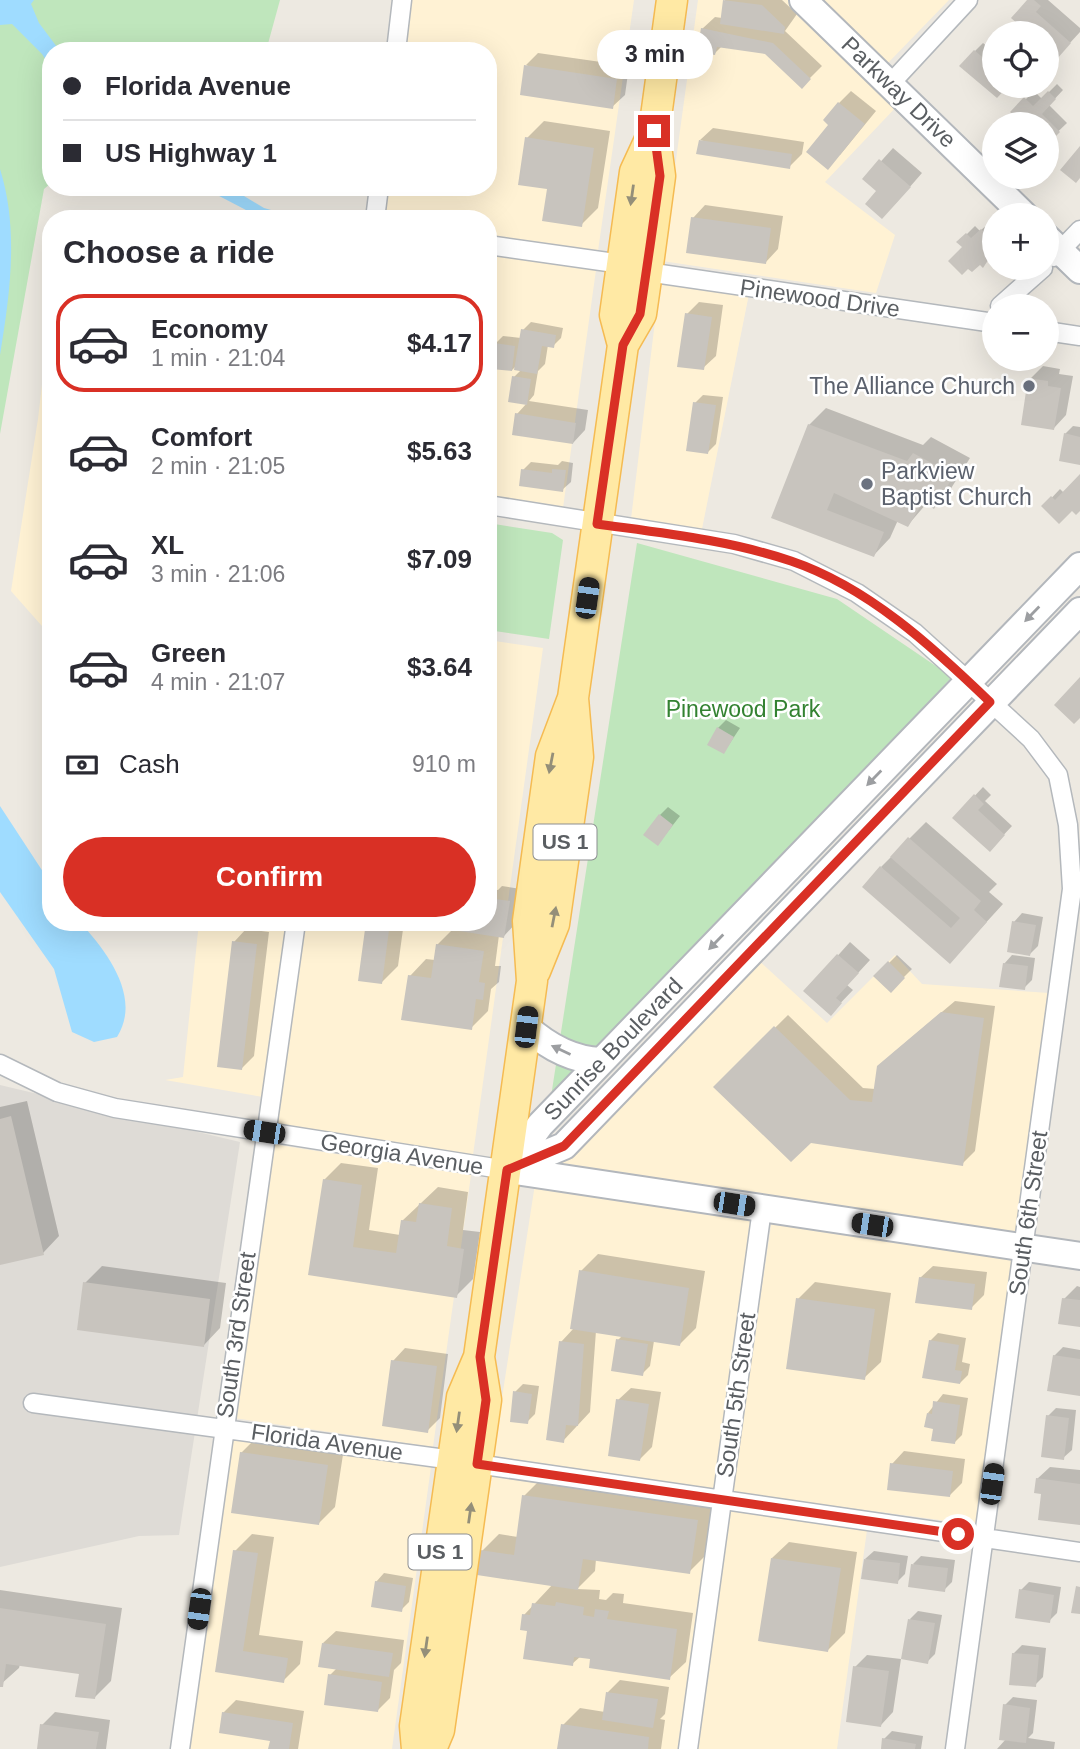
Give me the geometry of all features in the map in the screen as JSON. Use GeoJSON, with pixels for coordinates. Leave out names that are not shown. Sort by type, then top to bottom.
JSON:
{"type":"FeatureCollection","features":[{"type":"Feature","properties":{"kind":"main road","name":"US 1"},"geometry":{"type":"LineString","coordinates":[[417,1749],[415,1726],[465,1462],[486,1400],[480,1357],[526,1027],[531,981],[528,921],[551,756],[573,698],[623,345],[615,315],[634,268],[635,172],[654,131],[672,0]]}},
{"type":"Feature","properties":{"kind":"main road","name":"Parkway Drive"},"geometry":{"type":"LineString","coordinates":[[803,0],[1012,203]]}},
{"type":"Feature","properties":{"kind":"main road"},"geometry":{"type":"LineString","coordinates":[[1059,260],[1080,270]]}},
{"type":"Feature","properties":{"kind":"main road","name":"Sunrise Boulevard"},"geometry":{"type":"LineString","coordinates":[[507,1170],[540,1125],[1080,566]]}},
{"type":"Feature","properties":{"kind":"main road","name":"Sunrise Boulevard"},"geometry":{"type":"LineString","coordinates":[[507,1170],[564,1146],[1080,611]]}},
{"type":"Feature","properties":{"kind":"main road"},"geometry":{"type":"LineString","coordinates":[[526,1027],[556,1049],[585,1059],[601,1061]]}},
{"type":"Feature","properties":{"kind":"main road","name":"Georgia Avenue"},"geometry":{"type":"LineString","coordinates":[[507,1170],[1080,1256]]}},
{"type":"Feature","properties":{"kind":"main road","name":"US 1"},"geometry":{"type":"LineString","coordinates":[[431,1749],[439,1730],[465,1462]]}},
{"type":"Feature","properties":{"kind":"street"},"geometry":{"type":"LineString","coordinates":[[397,42],[402,0]]}},
{"type":"Feature","properties":{"kind":"street"},"geometry":{"type":"LineString","coordinates":[[891,83],[968,0]]}},
{"type":"Feature","properties":{"kind":"street"},"geometry":{"type":"LineString","coordinates":[[1059,247],[1080,230]]}},
{"type":"Feature","properties":{"kind":"street","name":"Pinewood Drive"},"geometry":{"type":"LineString","coordinates":[[497,246],[982,318]]}},
{"type":"Feature","properties":{"kind":"street"},"geometry":{"type":"LineString","coordinates":[[1012,294],[1025,280]]}},
{"type":"Feature","properties":{"kind":"street"},"geometry":{"type":"LineString","coordinates":[[1059,333],[1080,335]]}},
{"type":"Feature","properties":{"kind":"street","name":"South 6th Street"},"geometry":{"type":"LineString","coordinates":[[497,507],[734,544],[794,561],[857,593],[915,633],[1031,739],[1058,775],[1069,838],[1072,889],[955,1749]]}},
{"type":"Feature","properties":{"kind":"street","name":"South 3rd Street"},"geometry":{"type":"LineString","coordinates":[[180,1749],[264,1132],[270,1119],[295,931]]}},
{"type":"Feature","properties":{"kind":"street","name":"Georgia Avenue"},"geometry":{"type":"LineString","coordinates":[[0,1064],[57,1092],[115,1108],[507,1170]]}},
{"type":"Feature","properties":{"kind":"street","name":"South 5th Street"},"geometry":{"type":"LineString","coordinates":[[688,1749],[762,1209]]}},
{"type":"Feature","properties":{"kind":"street","name":"Florida Avenue"},"geometry":{"type":"LineString","coordinates":[[33,1403],[223,1426],[1080,1552]]}},
{"type":"Feature","properties":{"kind":"shaded area"},"geometry":{"type":"Polygon","coordinates":[[[411,0],[634,0],[598,251],[497,236],[497,210],[385,210],[387,196],[497,196],[497,42],[406,42],[411,0]]]}},
{"type":"Feature","properties":{"kind":"shaded area"},"geometry":{"type":"Polygon","coordinates":[[[698,0],[789,0],[899,104],[825,182],[895,235],[876,293],[662,261],[698,0]]]}},
{"type":"Feature","properties":{"kind":"shaded area"},"geometry":{"type":"Polygon","coordinates":[[[817,0],[949,0],[886,65],[817,0]]]}},
{"type":"Feature","properties":{"kind":"shaded area"},"geometry":{"type":"Polygon","coordinates":[[[497,256],[596,270],[563,508],[497,497],[497,256]]]}},
{"type":"Feature","properties":{"kind":"shaded area"},"geometry":{"type":"Polygon","coordinates":[[[660,280],[749,294],[702,529],[631,519],[660,280]]]}},
{"type":"Feature","properties":{"kind":"shaded area"},"geometry":{"type":"Polygon","coordinates":[[[42,385],[42,626],[11,591],[42,385]]]}},
{"type":"Feature","properties":{"kind":"shaded area"},"geometry":{"type":"Polygon","coordinates":[[[497,641],[543,648],[473,1155],[277,1124],[303,931],[497,931],[497,641]]]}},
{"type":"Feature","properties":{"kind":"shaded area"},"geometry":{"type":"Polygon","coordinates":[[[198,931],[286,931],[263,1097],[165,1080],[183,1077],[198,931]]]}},
{"type":"Feature","properties":{"kind":"shaded area"},"geometry":{"type":"Polygon","coordinates":[[[895,955],[922,984],[1049,993],[1016,1236],[543,1165],[756,958],[827,1023],[895,955]]]}},
{"type":"Feature","properties":{"kind":"shaded area"},"geometry":{"type":"Polygon","coordinates":[[[0,1085],[240,1142],[179,1535],[139,1536],[0,1567],[0,1085]]]}},
{"type":"Feature","properties":{"kind":"shaded area"},"geometry":{"type":"Polygon","coordinates":[[[272,1144],[471,1175],[433,1447],[234,1418],[272,1144]]]}},
{"type":"Feature","properties":{"kind":"shaded area"},"geometry":{"type":"Polygon","coordinates":[[[535,1184],[754,1216],[714,1489],[493,1456],[535,1184]]]}},
{"type":"Feature","properties":{"kind":"shaded area"},"geometry":{"type":"Polygon","coordinates":[[[772,1219],[1014,1256],[977,1525],[731,1492],[772,1219]]]}},
{"type":"Feature","properties":{"kind":"shaded area"},"geometry":{"type":"Polygon","coordinates":[[[231,1437],[431,1467],[392,1749],[188,1749],[231,1437]]]}},
{"type":"Feature","properties":{"kind":"shaded area"},"geometry":{"type":"Polygon","coordinates":[[[490,1476],[711,1509],[679,1749],[450,1749],[490,1476]]]}},
{"type":"Feature","properties":{"kind":"shaded area"},"geometry":{"type":"Polygon","coordinates":[[[729,1511],[867,1530],[837,1749],[697,1749],[729,1511]]]}},
{"type":"Feature","properties":{"kind":"green space"},"geometry":{"type":"Polygon","coordinates":[[[0,0],[280,0],[268,42],[42,42],[43,196],[0,434],[0,0]]]}},
{"type":"Feature","properties":{"kind":"green space"},"geometry":{"type":"Polygon","coordinates":[[[497,524],[552,533],[563,540],[549,639],[497,631],[497,524]]]}},
{"type":"Feature","properties":{"kind":"green space","name":"Pinewood Park"},"geometry":{"type":"Polygon","coordinates":[[[637,543],[837,599],[952,677],[550,1103],[637,543]]]}},
{"type":"Feature","properties":{"kind":"water"},"geometry":{"type":"Polygon","coordinates":[[[0,0],[34,0],[31,4],[39,23],[53,42],[42,42],[42,54],[12,24],[0,25],[0,0]]]}},
{"type":"Feature","properties":{"kind":"water"},"geometry":{"type":"Polygon","coordinates":[[[0,169],[9,215],[11,262],[0,355],[0,169]]]}},
{"type":"Feature","properties":{"kind":"water"},"geometry":{"type":"Polygon","coordinates":[[[219,196],[244,196],[271,210],[246,210],[219,196]]]}},
{"type":"Feature","properties":{"kind":"water"},"geometry":{"type":"Polygon","coordinates":[[[0,806],[42,870],[42,931],[88,931],[101,947],[118,976],[126,1006],[124,1022],[117,1037],[94,1042],[72,1032],[54,969],[0,892],[0,806]]]}},
{"type":"Feature","properties":{"kind":"building"},"geometry":{"type":"Polygon","coordinates":[[[723,0],[762,5],[785,27],[784,34],[720,24],[723,0]]]}},
{"type":"Feature","properties":{"kind":"building"},"geometry":{"type":"Polygon","coordinates":[[[1027,0],[1034,0],[1041,6],[1036,12],[1046,21],[1014,21],[1011,18],[1027,0]]]}},
{"type":"Feature","properties":{"kind":"building"},"geometry":{"type":"Polygon","coordinates":[[[701,28],[773,43],[811,79],[802,89],[765,54],[717,47],[715,55],[697,52],[701,28]]]}},
{"type":"Feature","properties":{"kind":"building"},"geometry":{"type":"Polygon","coordinates":[[[1059,32],[1071,43],[1059,57],[1059,32]]]}},
{"type":"Feature","properties":{"kind":"building"},"geometry":{"type":"Polygon","coordinates":[[[974,50],[982,57],[982,85],[959,66],[974,50]]]}},
{"type":"Feature","properties":{"kind":"building"},"geometry":{"type":"Polygon","coordinates":[[[524,65],[617,79],[613,109],[520,95],[524,65]]]}},
{"type":"Feature","properties":{"kind":"building"},"geometry":{"type":"Polygon","coordinates":[[[1023,98],[1033,106],[1041,98],[1056,99],[1044,112],[1010,112],[1023,98]]]}},
{"type":"Feature","properties":{"kind":"building"},"geometry":{"type":"Polygon","coordinates":[[[838,102],[865,124],[828,170],[806,152],[828,125],[823,120],[838,102]]]}},
{"type":"Feature","properties":{"kind":"building"},"geometry":{"type":"Polygon","coordinates":[[[525,137],[594,148],[582,227],[542,221],[547,189],[518,185],[525,137]]]}},
{"type":"Feature","properties":{"kind":"building"},"geometry":{"type":"Polygon","coordinates":[[[699,140],[792,154],[790,169],[696,154],[699,140]]]}},
{"type":"Feature","properties":{"kind":"building"},"geometry":{"type":"Polygon","coordinates":[[[1080,146],[1080,178],[1076,183],[1060,170],[1080,146]]]}},
{"type":"Feature","properties":{"kind":"building"},"geometry":{"type":"Polygon","coordinates":[[[879,159],[911,187],[882,219],[865,204],[876,191],[862,179],[879,159]]]}},
{"type":"Feature","properties":{"kind":"building"},"geometry":{"type":"Polygon","coordinates":[[[691,217],[771,228],[766,264],[686,253],[691,217]]]}},
{"type":"Feature","properties":{"kind":"building"},"geometry":{"type":"Polygon","coordinates":[[[982,230],[982,267],[980,265],[972,272],[968,269],[962,275],[948,261],[962,247],[956,242],[966,233],[971,238],[982,230]]]}},
{"type":"Feature","properties":{"kind":"building"},"geometry":{"type":"Polygon","coordinates":[[[685,313],[712,317],[704,370],[677,367],[685,313]]]}},
{"type":"Feature","properties":{"kind":"building"},"geometry":{"type":"Polygon","coordinates":[[[521,329],[556,335],[554,348],[542,346],[537,374],[514,370],[521,329]]]}},
{"type":"Feature","properties":{"kind":"building"},"geometry":{"type":"Polygon","coordinates":[[[497,343],[515,346],[512,371],[497,370],[497,343]]]}},
{"type":"Feature","properties":{"kind":"building"},"geometry":{"type":"Polygon","coordinates":[[[512,376],[531,379],[527,405],[508,402],[512,376]]]}},
{"type":"Feature","properties":{"kind":"building"},"geometry":{"type":"Polygon","coordinates":[[[1028,378],[1048,381],[1048,386],[1061,388],[1054,430],[1021,425],[1028,378]]]}},
{"type":"Feature","properties":{"kind":"building"},"geometry":{"type":"Polygon","coordinates":[[[693,402],[716,405],[708,454],[686,451],[693,402]]]}},
{"type":"Feature","properties":{"kind":"building"},"geometry":{"type":"Polygon","coordinates":[[[515,413],[576,423],[573,444],[512,435],[515,413]]]}},
{"type":"Feature","properties":{"kind":"building","name":"Parkview Baptist Church"},"geometry":{"type":"Polygon","coordinates":[[[808,424],[907,461],[913,453],[954,475],[934,509],[923,502],[908,527],[834,493],[827,510],[884,532],[874,557],[771,518],[808,424]]]}},
{"type":"Feature","properties":{"kind":"building"},"geometry":{"type":"Polygon","coordinates":[[[1064,433],[1080,437],[1080,465],[1059,461],[1064,433]]]}},
{"type":"Feature","properties":{"kind":"building"},"geometry":{"type":"Polygon","coordinates":[[[521,469],[552,473],[552,469],[566,470],[563,492],[519,486],[521,469]]]}},
{"type":"Feature","properties":{"kind":"building"},"geometry":{"type":"Polygon","coordinates":[[[1080,474],[1080,511],[1076,515],[1072,511],[1059,524],[1041,506],[1051,496],[1055,500],[1080,474]]]}},
{"type":"Feature","properties":{"kind":"building"},"geometry":{"type":"Polygon","coordinates":[[[1080,677],[1080,718],[1074,724],[1054,705],[1080,677]]]}},
{"type":"Feature","properties":{"kind":"building"},"geometry":{"type":"Polygon","coordinates":[[[717,727],[734,737],[724,754],[707,745],[717,727]]]}},
{"type":"Feature","properties":{"kind":"building"},"geometry":{"type":"Polygon","coordinates":[[[974,794],[984,804],[978,810],[1005,835],[990,852],[952,818],[974,794]]]}},
{"type":"Feature","properties":{"kind":"building"},"geometry":{"type":"Polygon","coordinates":[[[659,814],[673,825],[658,846],[643,835],[659,814]]]}},
{"type":"Feature","properties":{"kind":"building"},"geometry":{"type":"Polygon","coordinates":[[[908,837],[981,901],[974,910],[987,922],[950,964],[862,887],[880,866],[951,928],[960,918],[890,857],[908,837]]]}},
{"type":"Feature","properties":{"kind":"building"},"geometry":{"type":"Polygon","coordinates":[[[497,899],[510,901],[504,938],[459,931],[497,931],[497,899]]]}},
{"type":"Feature","properties":{"kind":"building"},"geometry":{"type":"Polygon","coordinates":[[[1012,921],[1036,925],[1030,956],[1007,952],[1012,921]]]}},
{"type":"Feature","properties":{"kind":"building"},"geometry":{"type":"Polygon","coordinates":[[[365,931],[389,931],[382,984],[358,981],[365,931]]]}},
{"type":"Feature","properties":{"kind":"building"},"geometry":{"type":"Polygon","coordinates":[[[232,941],[257,944],[242,1070],[217,1067],[232,941]]]}},
{"type":"Feature","properties":{"kind":"building"},"geometry":{"type":"Polygon","coordinates":[[[436,944],[484,951],[479,982],[485,983],[483,1000],[476,999],[472,1030],[401,1020],[408,975],[431,978],[436,944]]]}},
{"type":"Feature","properties":{"kind":"building"},"geometry":{"type":"Polygon","coordinates":[[[837,954],[859,973],[836,998],[842,1003],[831,1016],[803,991],[837,954]]]}},
{"type":"Feature","properties":{"kind":"building"},"geometry":{"type":"Polygon","coordinates":[[[888,961],[905,978],[891,993],[873,976],[888,961]]]}},
{"type":"Feature","properties":{"kind":"building"},"geometry":{"type":"Polygon","coordinates":[[[1003,963],[1028,966],[1025,990],[999,987],[1003,963]]]}},
{"type":"Feature","properties":{"kind":"building"},"geometry":{"type":"Polygon","coordinates":[[[941,1012],[984,1018],[963,1166],[811,1143],[791,1162],[713,1087],[774,1026],[850,1100],[872,1102],[877,1066],[941,1012]]]}},
{"type":"Feature","properties":{"kind":"building"},"geometry":{"type":"Polygon","coordinates":[[[11,1116],[44,1255],[0,1265],[0,1119],[11,1116]]]}},
{"type":"Feature","properties":{"kind":"building"},"geometry":{"type":"Polygon","coordinates":[[[323,1179],[362,1185],[353,1247],[396,1253],[401,1220],[416,1222],[419,1203],[452,1208],[447,1246],[464,1249],[457,1298],[308,1275],[323,1179]]]}},
{"type":"Feature","properties":{"kind":"building"},"geometry":{"type":"Polygon","coordinates":[[[579,1270],[689,1288],[680,1346],[570,1329],[579,1270]]]}},
{"type":"Feature","properties":{"kind":"building"},"geometry":{"type":"Polygon","coordinates":[[[919,1277],[975,1284],[972,1310],[915,1303],[919,1277]]]}},
{"type":"Feature","properties":{"kind":"building"},"geometry":{"type":"Polygon","coordinates":[[[83,1282],[210,1299],[204,1347],[77,1330],[83,1282]]]}},
{"type":"Feature","properties":{"kind":"building"},"geometry":{"type":"Polygon","coordinates":[[[796,1298],[875,1309],[865,1380],[786,1369],[796,1298]]]}},
{"type":"Feature","properties":{"kind":"building"},"geometry":{"type":"Polygon","coordinates":[[[1062,1298],[1080,1300],[1080,1327],[1058,1324],[1062,1298]]]}},
{"type":"Feature","properties":{"kind":"building"},"geometry":{"type":"Polygon","coordinates":[[[616,1339],[648,1344],[643,1376],[611,1371],[616,1339]]]}},
{"type":"Feature","properties":{"kind":"building"},"geometry":{"type":"Polygon","coordinates":[[[929,1340],[959,1345],[955,1370],[962,1371],[960,1384],[922,1378],[929,1340]]]}},
{"type":"Feature","properties":{"kind":"building"},"geometry":{"type":"Polygon","coordinates":[[[559,1341],[584,1344],[578,1426],[566,1425],[564,1443],[546,1440],[559,1341]]]}},
{"type":"Feature","properties":{"kind":"building"},"geometry":{"type":"Polygon","coordinates":[[[1053,1355],[1080,1359],[1080,1396],[1047,1391],[1053,1355]]]}},
{"type":"Feature","properties":{"kind":"building"},"geometry":{"type":"Polygon","coordinates":[[[391,1360],[437,1366],[428,1433],[382,1426],[391,1360]]]}},
{"type":"Feature","properties":{"kind":"building"},"geometry":{"type":"Polygon","coordinates":[[[513,1391],[532,1394],[528,1424],[510,1422],[513,1391]]]}},
{"type":"Feature","properties":{"kind":"building"},"geometry":{"type":"Polygon","coordinates":[[[616,1399],[649,1404],[640,1461],[608,1456],[616,1399]]]}},
{"type":"Feature","properties":{"kind":"building"},"geometry":{"type":"Polygon","coordinates":[[[933,1401],[960,1405],[955,1444],[931,1441],[933,1429],[924,1427],[927,1413],[932,1414],[933,1401]]]}},
{"type":"Feature","properties":{"kind":"building"},"geometry":{"type":"Polygon","coordinates":[[[1046,1415],[1069,1418],[1064,1460],[1041,1457],[1046,1415]]]}},
{"type":"Feature","properties":{"kind":"building"},"geometry":{"type":"Polygon","coordinates":[[[240,1452],[328,1465],[319,1525],[231,1513],[240,1452]]]}},
{"type":"Feature","properties":{"kind":"building"},"geometry":{"type":"Polygon","coordinates":[[[890,1463],[953,1471],[950,1497],[887,1490],[890,1463]]]}},
{"type":"Feature","properties":{"kind":"building"},"geometry":{"type":"Polygon","coordinates":[[[1036,1478],[1080,1484],[1080,1525],[1038,1520],[1041,1494],[1034,1493],[1036,1478]]]}},
{"type":"Feature","properties":{"kind":"building"},"geometry":{"type":"Polygon","coordinates":[[[522,1495],[698,1520],[690,1574],[583,1559],[578,1590],[477,1575],[480,1550],[514,1555],[522,1495]]]}},
{"type":"Feature","properties":{"kind":"building"},"geometry":{"type":"Polygon","coordinates":[[[233,1550],[258,1553],[243,1651],[288,1658],[284,1683],[215,1672],[233,1550]]]}},
{"type":"Feature","properties":{"kind":"building"},"geometry":{"type":"Polygon","coordinates":[[[771,1558],[841,1568],[828,1652],[758,1641],[771,1558]]]}},
{"type":"Feature","properties":{"kind":"building"},"geometry":{"type":"Polygon","coordinates":[[[864,1559],[900,1563],[898,1584],[861,1579],[864,1559]]]}},
{"type":"Feature","properties":{"kind":"building"},"geometry":{"type":"Polygon","coordinates":[[[911,1564],[948,1568],[945,1592],[908,1587],[911,1564]]]}},
{"type":"Feature","properties":{"kind":"building"},"geometry":{"type":"Polygon","coordinates":[[[375,1581],[406,1586],[402,1612],[371,1607],[375,1581]]]}},
{"type":"Feature","properties":{"kind":"building"},"geometry":{"type":"Polygon","coordinates":[[[1076,1586],[1080,1587],[1080,1614],[1071,1613],[1076,1586]]]}},
{"type":"Feature","properties":{"kind":"building"},"geometry":{"type":"Polygon","coordinates":[[[1019,1589],[1054,1595],[1050,1623],[1015,1618],[1019,1589]]]}},
{"type":"Feature","properties":{"kind":"building"},"geometry":{"type":"Polygon","coordinates":[[[556,1602],[584,1607],[583,1615],[594,1617],[595,1609],[609,1611],[607,1619],[677,1629],[670,1680],[589,1668],[590,1659],[574,1657],[573,1666],[523,1659],[527,1631],[520,1630],[522,1614],[530,1615],[532,1603],[555,1606],[556,1602]]]}},
{"type":"Feature","properties":{"kind":"building"},"geometry":{"type":"Polygon","coordinates":[[[0,1608],[106,1624],[95,1699],[75,1697],[79,1674],[6,1664],[3,1687],[0,1687],[0,1608]]]}},
{"type":"Feature","properties":{"kind":"building"},"geometry":{"type":"Polygon","coordinates":[[[908,1619],[935,1623],[928,1664],[901,1659],[908,1619]]]}},
{"type":"Feature","properties":{"kind":"building"},"geometry":{"type":"Polygon","coordinates":[[[322,1643],[393,1653],[389,1677],[318,1667],[322,1643]]]}},
{"type":"Feature","properties":{"kind":"building"},"geometry":{"type":"Polygon","coordinates":[[[1012,1653],[1039,1655],[1036,1687],[1009,1685],[1012,1653]]]}},
{"type":"Feature","properties":{"kind":"building"},"geometry":{"type":"Polygon","coordinates":[[[853,1666],[889,1671],[881,1727],[846,1722],[853,1666]]]}},
{"type":"Feature","properties":{"kind":"building"},"geometry":{"type":"Polygon","coordinates":[[[328,1674],[382,1682],[378,1712],[324,1705],[328,1674]]]}},
{"type":"Feature","properties":{"kind":"building"},"geometry":{"type":"Polygon","coordinates":[[[606,1692],[658,1699],[653,1728],[602,1720],[606,1692]]]}},
{"type":"Feature","properties":{"kind":"building"},"geometry":{"type":"Polygon","coordinates":[[[1003,1704],[1030,1708],[1026,1743],[999,1740],[1003,1704]]]}},
{"type":"Feature","properties":{"kind":"building"},"geometry":{"type":"Polygon","coordinates":[[[222,1712],[293,1723],[289,1749],[268,1749],[270,1741],[219,1733],[222,1712]]]}},
{"type":"Feature","properties":{"kind":"building"},"geometry":{"type":"Polygon","coordinates":[[[40,1724],[99,1732],[96,1749],[37,1749],[40,1724]]]}},
{"type":"Feature","properties":{"kind":"building"},"geometry":{"type":"Polygon","coordinates":[[[561,1724],[649,1737],[648,1749],[557,1749],[561,1724]]]}},
{"type":"Feature","properties":{"kind":"building"},"geometry":{"type":"Polygon","coordinates":[[[882,1738],[916,1744],[915,1749],[881,1749],[882,1738]]]}},
{"type":"Feature","properties":{"kind":"place","name":"The Alliance Church"},"geometry":{"type":"Point","coordinates":[1029,386]}},
{"type":"Feature","properties":{"kind":"place","name":"Parkview Baptist Church"},"geometry":{"type":"Point","coordinates":[867,484]}},
{"type":"Feature","properties":{"kind":"route"},"geometry":{"type":"LineString","coordinates":[[654,131],[660,176],[650,246],[640,314],[623,345],[597,524],[734,544],[794,561],[857,593],[915,633],[990,702],[564,1146],[507,1170],[480,1357],[486,1400],[477,1464],[958,1534]]}}]}
